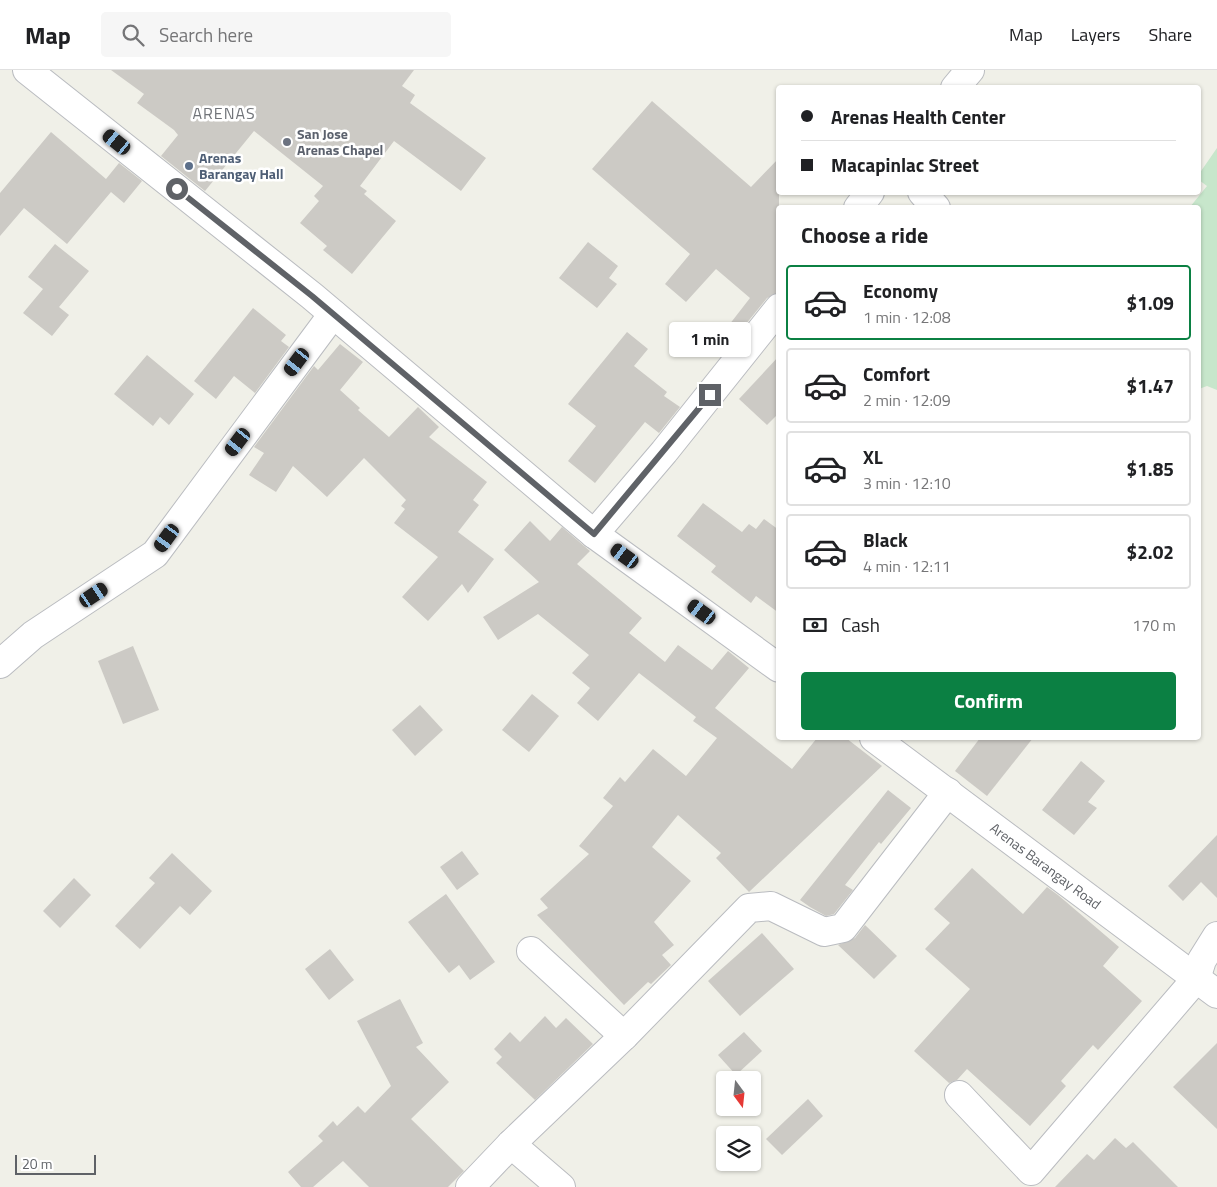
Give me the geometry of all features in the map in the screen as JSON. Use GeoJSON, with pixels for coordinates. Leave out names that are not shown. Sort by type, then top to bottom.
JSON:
{"type":"FeatureCollection","features":[{"type":"Feature","properties":{"kind":"street"},"geometry":{"type":"LineString","coordinates":[[27,70],[333,314],[594,534],[776,666]]}},
{"type":"Feature","properties":{"kind":"street"},"geometry":{"type":"LineString","coordinates":[[958,85],[970,70]]}},
{"type":"Feature","properties":{"kind":"street"},"geometry":{"type":"LineString","coordinates":[[925,195],[933,205]]}},
{"type":"Feature","properties":{"kind":"street"},"geometry":{"type":"LineString","coordinates":[[594,534],[664,452],[776,312]]}},
{"type":"Feature","properties":{"kind":"street"},"geometry":{"type":"LineString","coordinates":[[0,664],[33,636],[155,554],[333,314]]}},
{"type":"Feature","properties":{"kind":"street","name":"Arenas Barangay Road"},"geometry":{"type":"LineString","coordinates":[[877,740],[1207,986]]}},
{"type":"Feature","properties":{"kind":"street"},"geometry":{"type":"LineString","coordinates":[[470,1187],[511,1144],[624,1036],[749,908],[771,906],[824,932],[843,928],[948,792]]}},
{"type":"Feature","properties":{"kind":"street"},"geometry":{"type":"LineString","coordinates":[[959,1095],[1024,1179],[1207,986],[1202,960],[1217,936]]}},
{"type":"Feature","properties":{"kind":"street"},"geometry":{"type":"LineString","coordinates":[[531,951],[624,1036]]}},
{"type":"Feature","properties":{"kind":"street"},"geometry":{"type":"LineString","coordinates":[[511,1144],[560,1187]]}},
{"type":"Feature","properties":{"kind":"green space"},"geometry":{"type":"Polygon","coordinates":[[[1217,148],[1217,390],[1207,386],[1201,388],[1201,205],[1192,205],[1207,186],[1201,182],[1201,171],[1217,148]]]}},
{"type":"Feature","properties":{"kind":"building"},"geometry":{"type":"Polygon","coordinates":[[[111,70],[414,70],[402,86],[415,95],[410,103],[486,158],[461,191],[394,141],[360,186],[367,191],[364,194],[396,221],[352,274],[323,250],[327,246],[300,223],[319,201],[314,196],[323,186],[254,131],[205,191],[161,156],[178,135],[137,103],[144,94],[111,70]]]}},
{"type":"Feature","properties":{"kind":"building"},"geometry":{"type":"Polygon","coordinates":[[[652,101],[751,187],[776,161],[776,195],[779,195],[779,205],[776,205],[776,294],[767,298],[724,351],[715,343],[750,298],[716,269],[686,302],[665,284],[690,254],[592,169],[652,101]]]}},
{"type":"Feature","properties":{"kind":"building"},"geometry":{"type":"Polygon","coordinates":[[[51,132],[106,179],[119,163],[142,181],[124,203],[111,192],[67,244],[24,208],[0,236],[0,193],[51,132]]]}},
{"type":"Feature","properties":{"kind":"building"},"geometry":{"type":"Polygon","coordinates":[[[588,242],[618,266],[609,278],[617,284],[597,308],[559,278],[588,242]]]}},
{"type":"Feature","properties":{"kind":"building"},"geometry":{"type":"Polygon","coordinates":[[[55,244],[89,271],[59,307],[69,315],[52,336],[23,313],[43,289],[28,277],[55,244]]]}},
{"type":"Feature","properties":{"kind":"building"},"geometry":{"type":"Polygon","coordinates":[[[253,308],[286,335],[281,341],[289,347],[255,393],[234,376],[216,399],[194,381],[253,308]]]}},
{"type":"Feature","properties":{"kind":"building"},"geometry":{"type":"Polygon","coordinates":[[[627,332],[648,349],[634,366],[667,392],[664,396],[680,407],[659,433],[645,422],[595,483],[568,461],[596,426],[568,404],[627,332]]]}},
{"type":"Feature","properties":{"kind":"building"},"geometry":{"type":"Polygon","coordinates":[[[340,344],[363,362],[340,390],[360,408],[358,410],[389,437],[418,407],[439,427],[429,437],[487,482],[473,500],[479,505],[458,532],[494,559],[468,593],[462,584],[428,621],[402,597],[438,557],[394,523],[405,509],[401,506],[406,500],[364,458],[327,497],[293,466],[276,492],[249,475],[264,453],[254,447],[314,366],[318,370],[340,344]]]}},
{"type":"Feature","properties":{"kind":"building"},"geometry":{"type":"Polygon","coordinates":[[[147,355],[194,394],[169,425],[160,417],[153,426],[114,394],[147,355]]]}},
{"type":"Feature","properties":{"kind":"building"},"geometry":{"type":"Polygon","coordinates":[[[776,359],[776,416],[767,425],[739,399],[776,359]]]}},
{"type":"Feature","properties":{"kind":"building"},"geometry":{"type":"Polygon","coordinates":[[[703,503],[742,532],[749,524],[756,529],[764,519],[776,528],[776,611],[756,596],[751,603],[711,572],[716,566],[677,536],[703,503]]]}},
{"type":"Feature","properties":{"kind":"building"},"geometry":{"type":"Polygon","coordinates":[[[530,521],[550,541],[562,527],[590,551],[577,564],[642,618],[629,633],[665,662],[678,645],[712,670],[728,651],[749,668],[715,708],[792,769],[815,740],[849,740],[882,766],[749,892],[716,858],[721,853],[678,815],[652,847],[691,881],[654,922],[674,945],[662,955],[671,965],[651,984],[648,982],[624,1005],[537,915],[548,908],[540,899],[589,854],[579,846],[613,806],[603,798],[620,777],[625,782],[653,749],[686,776],[717,738],[693,721],[696,717],[639,673],[598,721],[577,703],[590,688],[572,673],[589,655],[538,614],[498,640],[483,617],[539,582],[504,550],[530,521]]]}},
{"type":"Feature","properties":{"kind":"building"},"geometry":{"type":"Polygon","coordinates":[[[133,646],[159,710],[123,724],[98,661],[133,646]]]}},
{"type":"Feature","properties":{"kind":"building"},"geometry":{"type":"Polygon","coordinates":[[[532,694],[559,716],[529,752],[502,730],[532,694]]]}},
{"type":"Feature","properties":{"kind":"building"},"geometry":{"type":"Polygon","coordinates":[[[420,705],[443,730],[415,756],[392,730],[420,705]]]}},
{"type":"Feature","properties":{"kind":"building"},"geometry":{"type":"Polygon","coordinates":[[[978,740],[1031,740],[987,796],[955,771],[978,740]]]}},
{"type":"Feature","properties":{"kind":"building"},"geometry":{"type":"Polygon","coordinates":[[[1081,761],[1105,781],[1088,802],[1097,808],[1074,835],[1042,810],[1081,761]]]}},
{"type":"Feature","properties":{"kind":"building"},"geometry":{"type":"Polygon","coordinates":[[[888,790],[911,808],[881,844],[879,842],[845,885],[853,890],[834,914],[826,916],[800,900],[888,790]]]}},
{"type":"Feature","properties":{"kind":"building"},"geometry":{"type":"Polygon","coordinates":[[[1217,835],[1217,898],[1201,882],[1183,901],[1168,886],[1217,835]]]}},
{"type":"Feature","properties":{"kind":"building"},"geometry":{"type":"Polygon","coordinates":[[[462,851],[479,874],[457,890],[440,867],[462,851]]]}},
{"type":"Feature","properties":{"kind":"building"},"geometry":{"type":"Polygon","coordinates":[[[172,853],[212,891],[190,915],[180,906],[140,949],[115,926],[155,883],[149,878],[172,853]]]}},
{"type":"Feature","properties":{"kind":"building"},"geometry":{"type":"Polygon","coordinates":[[[972,868],[1023,914],[1047,887],[1058,895],[1119,947],[1103,966],[1142,1001],[1098,1050],[1093,1045],[1061,1081],[1066,1086],[1030,1126],[967,1069],[957,1080],[949,1083],[914,1051],[970,989],[925,949],[950,923],[934,909],[972,868]]]}},
{"type":"Feature","properties":{"kind":"building"},"geometry":{"type":"Polygon","coordinates":[[[74,878],[91,895],[60,928],[43,911],[74,878]]]}},
{"type":"Feature","properties":{"kind":"building"},"geometry":{"type":"Polygon","coordinates":[[[446,894],[495,962],[470,980],[459,965],[449,973],[408,922],[446,894]]]}},
{"type":"Feature","properties":{"kind":"building"},"geometry":{"type":"Polygon","coordinates":[[[865,925],[897,956],[874,979],[838,945],[855,938],[865,925]]]}},
{"type":"Feature","properties":{"kind":"building"},"geometry":{"type":"Polygon","coordinates":[[[762,933],[794,969],[740,1016],[708,981],[762,933]]]}},
{"type":"Feature","properties":{"kind":"building"},"geometry":{"type":"Polygon","coordinates":[[[330,949],[354,980],[329,1000],[305,969],[330,949]]]}},
{"type":"Feature","properties":{"kind":"building"},"geometry":{"type":"Polygon","coordinates":[[[400,999],[423,1043],[416,1047],[449,1082],[411,1119],[464,1171],[448,1187],[369,1187],[343,1161],[313,1187],[301,1187],[288,1172],[323,1141],[318,1136],[333,1121],[337,1126],[358,1106],[365,1113],[391,1086],[357,1021],[400,999]]]}},
{"type":"Feature","properties":{"kind":"building"},"geometry":{"type":"Polygon","coordinates":[[[545,1016],[556,1028],[566,1018],[593,1044],[535,1100],[496,1063],[502,1057],[494,1049],[510,1032],[520,1042],[545,1016]]]}},
{"type":"Feature","properties":{"kind":"building"},"geometry":{"type":"Polygon","coordinates":[[[744,1032],[762,1051],[740,1071],[732,1071],[718,1055],[744,1032]]]}},
{"type":"Feature","properties":{"kind":"building"},"geometry":{"type":"Polygon","coordinates":[[[1217,1043],[1217,1129],[1173,1087],[1217,1043]]]}},
{"type":"Feature","properties":{"kind":"building"},"geometry":{"type":"Polygon","coordinates":[[[808,1099],[823,1116],[782,1155],[766,1139],[808,1099]]]}},
{"type":"Feature","properties":{"kind":"building"},"geometry":{"type":"Polygon","coordinates":[[[1115,1138],[1126,1148],[1133,1142],[1178,1187],[1055,1187],[1087,1154],[1094,1160],[1115,1138]]]}},
{"type":"Feature","properties":{"kind":"place","name":"San Jose Arenas Chapel"},"geometry":{"type":"Point","coordinates":[287,142]}},
{"type":"Feature","properties":{"kind":"place","name":"Arenas Barangay Hall"},"geometry":{"type":"Point","coordinates":[189,166]}},
{"type":"Feature","properties":{"kind":"district","name":"ARENAS"},"geometry":{"type":"Point","coordinates":[224,113]}},
{"type":"Feature","properties":{"kind":"route"},"geometry":{"type":"LineString","coordinates":[[177,189],[312,296],[594,534],[710,395]]}}]}
